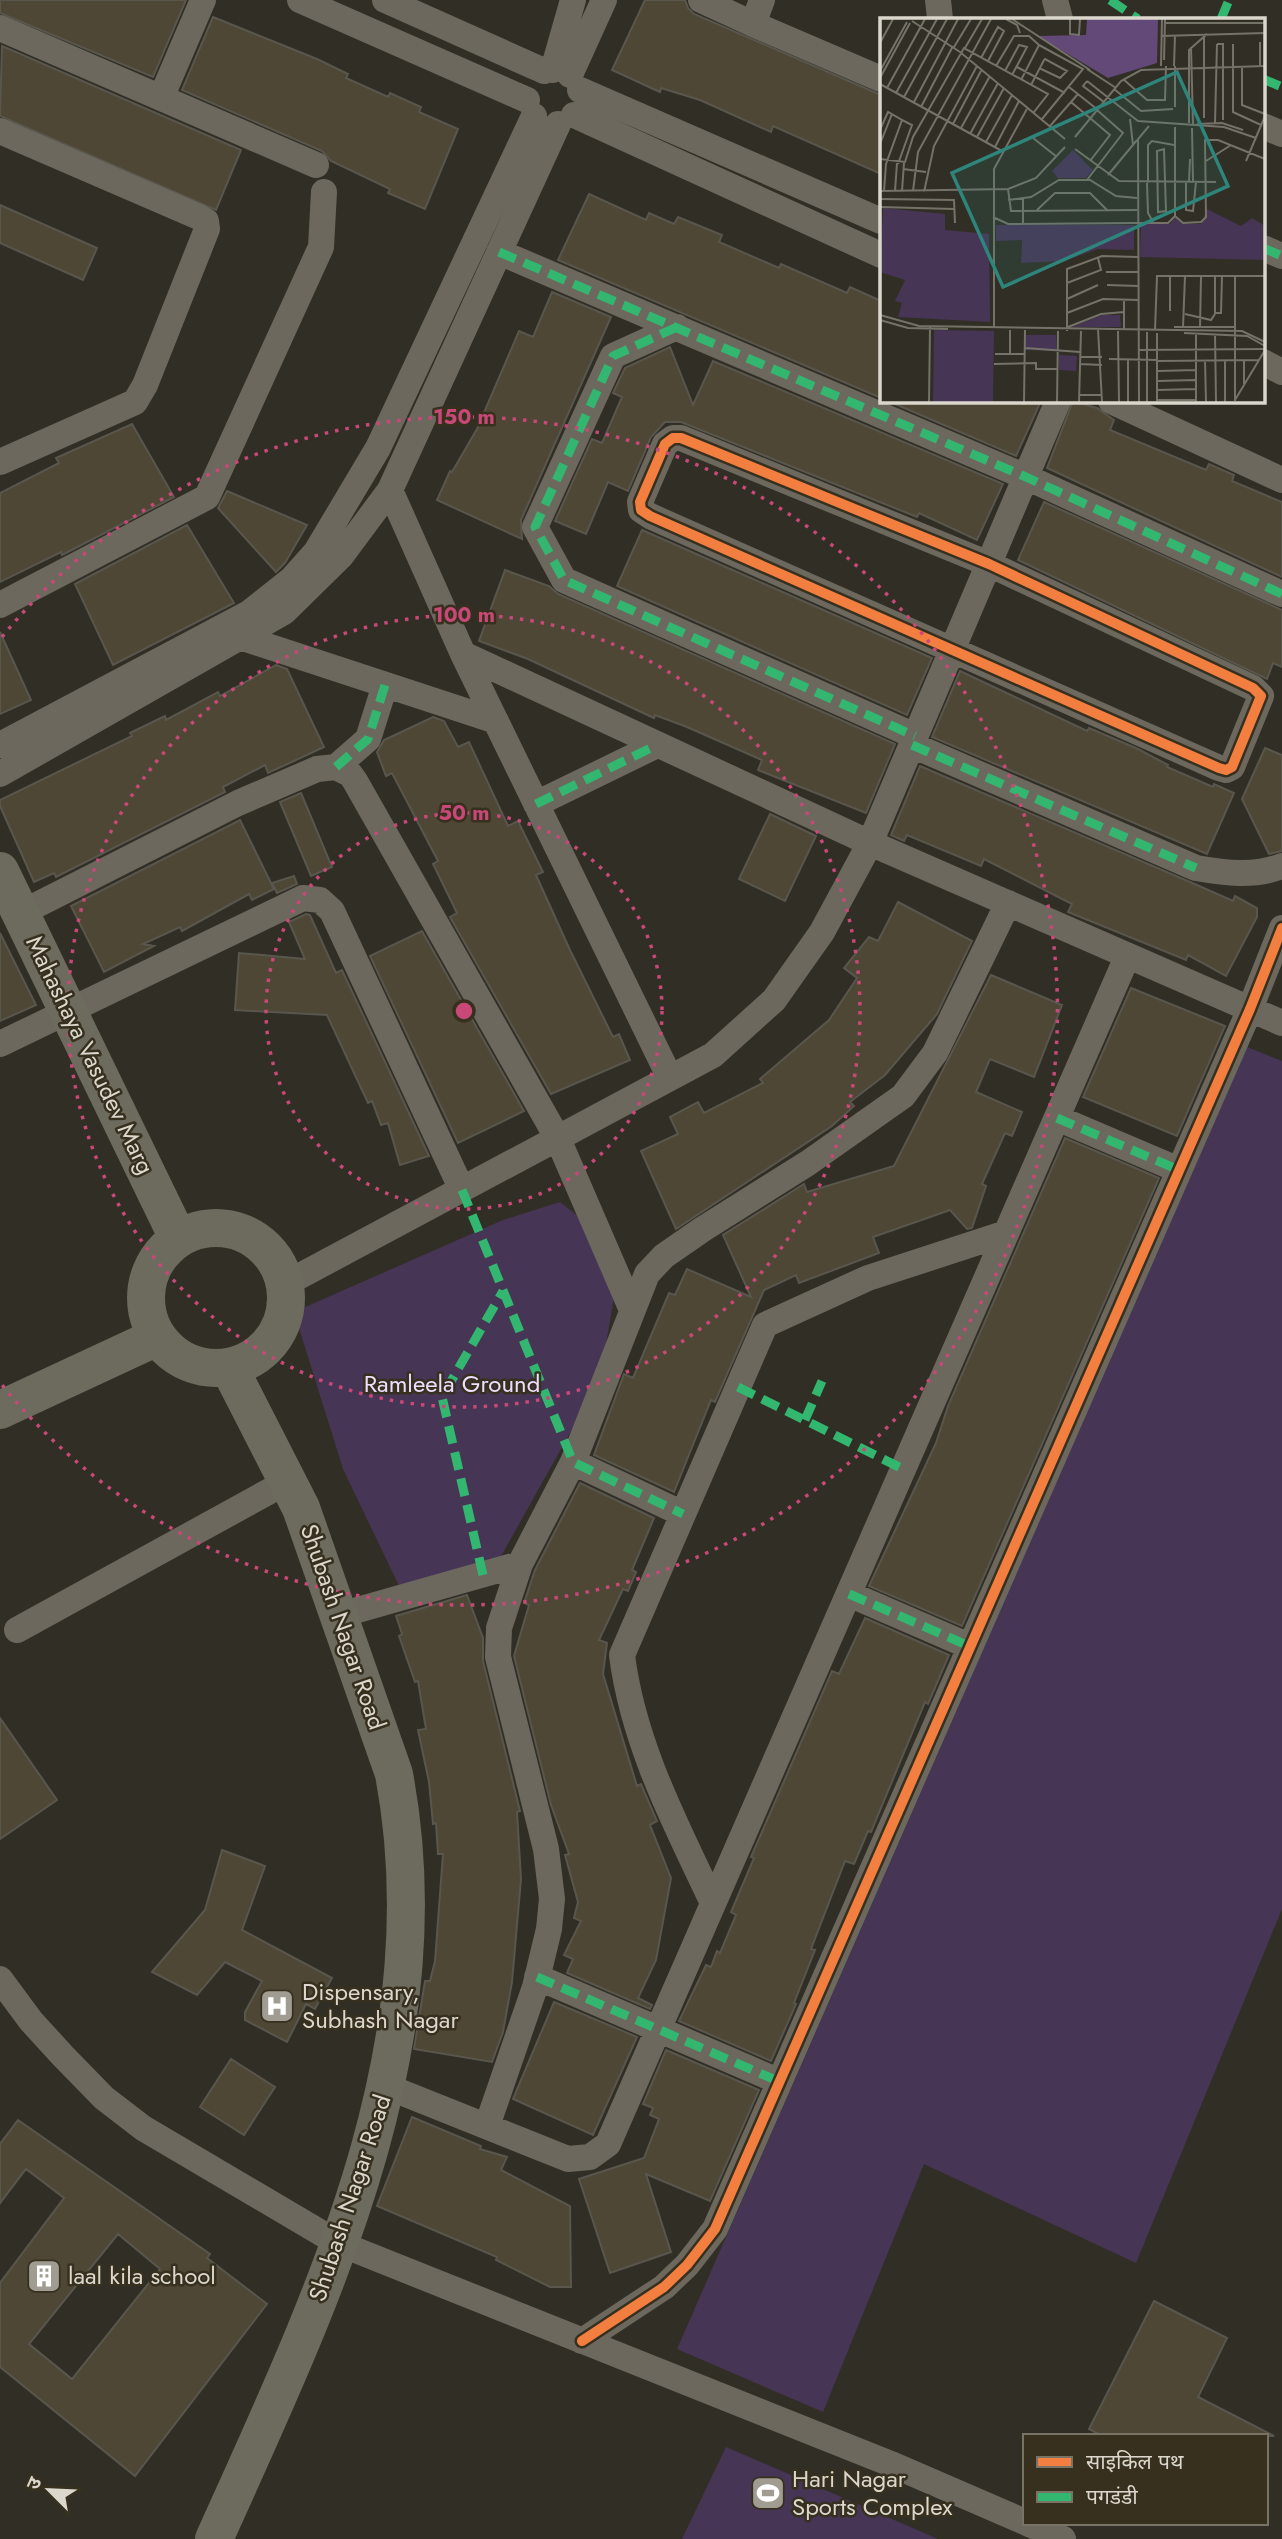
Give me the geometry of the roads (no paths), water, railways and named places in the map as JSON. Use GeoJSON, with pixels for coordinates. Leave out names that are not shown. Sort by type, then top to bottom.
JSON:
{"type":"FeatureCollection","features":[{"type":"Feature","properties":{"kind":"street"},"geometry":{"type":"LineString","coordinates":[[161,98],[203,0]]}},
{"type":"Feature","properties":{"kind":"street"},"geometry":{"type":"LineString","coordinates":[[300,0],[548,114],[880,255]]}},
{"type":"Feature","properties":{"kind":"street"},"geometry":{"type":"LineString","coordinates":[[385,0],[562,76],[880,221]]}},
{"type":"Feature","properties":{"kind":"street"},"geometry":{"type":"LineString","coordinates":[[0,745],[249,613],[292,579],[316,552],[379,448],[548,114],[581,99],[562,76],[573,0]]}},
{"type":"Feature","properties":{"kind":"street"},"geometry":{"type":"LineString","coordinates":[[0,774],[285,612],[341,555],[390,490],[499,252],[548,114],[530,83],[562,76],[604,0]]}},
{"type":"Feature","properties":{"kind":"street"},"geometry":{"type":"LineString","coordinates":[[701,0],[757,12],[880,78]]}},
{"type":"Feature","properties":{"kind":"street"},"geometry":{"type":"LineString","coordinates":[[938,0],[940,18]]}},
{"type":"Feature","properties":{"kind":"street"},"geometry":{"type":"LineString","coordinates":[[1055,0],[1060,18]]}},
{"type":"Feature","properties":{"kind":"street"},"geometry":{"type":"LineString","coordinates":[[0,28],[316,165]]}},
{"type":"Feature","properties":{"kind":"street"},"geometry":{"type":"LineString","coordinates":[[1264,126],[1282,134]]}},
{"type":"Feature","properties":{"kind":"street"},"geometry":{"type":"LineString","coordinates":[[0,131],[199,217],[206,221],[207,229],[145,385],[135,402],[0,462]]}},
{"type":"Feature","properties":{"kind":"street"},"geometry":{"type":"LineString","coordinates":[[0,605],[207,498],[321,247],[324,192]]}},
{"type":"Feature","properties":{"kind":"street"},"geometry":{"type":"LineString","coordinates":[[1264,248],[1282,256]]}},
{"type":"Feature","properties":{"kind":"street"},"geometry":{"type":"LineString","coordinates":[[499,252],[1026,477],[1282,594]]}},
{"type":"Feature","properties":{"kind":"street"},"geometry":{"type":"LineString","coordinates":[[677,327],[613,356],[535,527],[564,580],[1196,868],[1227,873],[1265,873],[1282,866]]}},
{"type":"Feature","properties":{"kind":"street"},"geometry":{"type":"LineString","coordinates":[[1264,363],[1282,372]]}},
{"type":"Feature","properties":{"kind":"street"},"geometry":{"type":"LineString","coordinates":[[285,1284],[713,1055],[775,1000],[822,932],[870,844],[1058,402]]}},
{"type":"Feature","properties":{"kind":"street"},"geometry":{"type":"LineString","coordinates":[[1113,402],[1282,480]]}},
{"type":"Feature","properties":{"kind":"street"},"geometry":{"type":"LineString","coordinates":[[673,438],[681,438],[989,564],[1254,688],[1261,696],[1232,766],[1226,770],[953,649],[641,510],[640,502],[665,444],[673,438]]}},
{"type":"Feature","properties":{"kind":"street"},"geometry":{"type":"LineString","coordinates":[[390,490],[463,654],[670,1078]]}},
{"type":"Feature","properties":{"kind":"street"},"geometry":{"type":"LineString","coordinates":[[243,638],[496,722]]}},
{"type":"Feature","properties":{"kind":"street"},"geometry":{"type":"LineString","coordinates":[[463,654],[870,844],[1282,1023]]}},
{"type":"Feature","properties":{"kind":"street"},"geometry":{"type":"LineString","coordinates":[[336,767],[368,738],[385,685]]}},
{"type":"Feature","properties":{"kind":"street"},"geometry":{"type":"LineString","coordinates":[[536,804],[657,745]]}},
{"type":"Feature","properties":{"kind":"street"},"geometry":{"type":"LineString","coordinates":[[9,900],[326,766],[336,767],[350,774],[558,1139],[632,1310]]}},
{"type":"Feature","properties":{"kind":"street"},"geometry":{"type":"LineString","coordinates":[[0,1044],[303,898],[320,900],[332,911],[462,1190]]}},
{"type":"Feature","properties":{"kind":"street","name":"Mahashaya Vasudev Marg"},"geometry":{"type":"LineString","coordinates":[[9,900],[69,1010],[178,1238]]}},
{"type":"Feature","properties":{"kind":"street"},"geometry":{"type":"LineString","coordinates":[[487,2126],[537,1977],[550,1928],[552,1899],[550,1873],[522,1742],[498,1657],[502,1612],[520,1564],[573,1462],[647,1274],[664,1256],[879,1116],[903,1096],[934,1053],[1008,904]]}},
{"type":"Feature","properties":{"kind":"street"},"geometry":{"type":"LineString","coordinates":[[582,2341],[664,2287],[687,2265],[715,2229],[1250,1009],[1282,928]]}},
{"type":"Feature","properties":{"kind":"street"},"geometry":{"type":"LineString","coordinates":[[388,2087],[568,2159],[579,2160],[600,2152],[608,2144],[1127,957]]}},
{"type":"Feature","properties":{"kind":"street"},"geometry":{"type":"LineString","coordinates":[[1057,1118],[1179,1170]]}},
{"type":"Feature","properties":{"kind":"street"},"geometry":{"type":"LineString","coordinates":[[203,1228],[230,1228],[256,1239],[275,1258],[285,1284],[285,1312],[274,1337],[255,1356],[229,1367],[202,1367],[176,1356],[157,1337],[147,1311],[147,1283],[158,1258],[178,1238],[203,1228]]}},
{"type":"Feature","properties":{"kind":"street"},"geometry":{"type":"LineString","coordinates":[[713,1903],[664,1801],[627,1696],[622,1655],[765,1325],[868,1278],[1006,1233]]}},
{"type":"Feature","properties":{"kind":"street"},"geometry":{"type":"LineString","coordinates":[[0,1410],[157,1337]]}},
{"type":"Feature","properties":{"kind":"street","name":"Shubash Nagar Road"},"geometry":{"type":"LineString","coordinates":[[214,2539],[298,2352],[370,2152],[388,2087],[405,1955],[401,1812],[394,1774],[301,1508],[229,1367]]}},
{"type":"Feature","properties":{"kind":"street"},"geometry":{"type":"LineString","coordinates":[[573,1462],[683,1514]]}},
{"type":"Feature","properties":{"kind":"street"},"geometry":{"type":"LineString","coordinates":[[17,1630],[288,1481]]}},
{"type":"Feature","properties":{"kind":"street"},"geometry":{"type":"LineString","coordinates":[[340,1615],[520,1564]]}},
{"type":"Feature","properties":{"kind":"street"},"geometry":{"type":"LineString","coordinates":[[849,1594],[969,1646]]}},
{"type":"Feature","properties":{"kind":"street"},"geometry":{"type":"LineString","coordinates":[[537,1977],[778,2081]]}},
{"type":"Feature","properties":{"kind":"street"},"geometry":{"type":"LineString","coordinates":[[0,1979],[31,2021],[104,2098],[143,2128],[338,2243],[891,2464],[1023,2522]]}},
{"type":"Feature","properties":{"kind":"street"},"geometry":{"type":"LineString","coordinates":[[1031,2525],[1063,2539]]}},
{"type":"Feature","properties":{"kind":"place","name":"Dispensary, Subhash Nagar"},"geometry":{"type":"Point","coordinates":[277,2006]}},
{"type":"Feature","properties":{"kind":"place","name":"laal kila school"},"geometry":{"type":"Point","coordinates":[44,2276]}},
{"type":"Feature","properties":{"kind":"place","name":"Hari Nagar Sports Complex"},"geometry":{"type":"Point","coordinates":[768,2493]}},
{"type":"Feature","properties":{"kind":"park label","name":"Ramleela Ground"},"geometry":{"type":"Point","coordinates":[452,1384]}}]}
